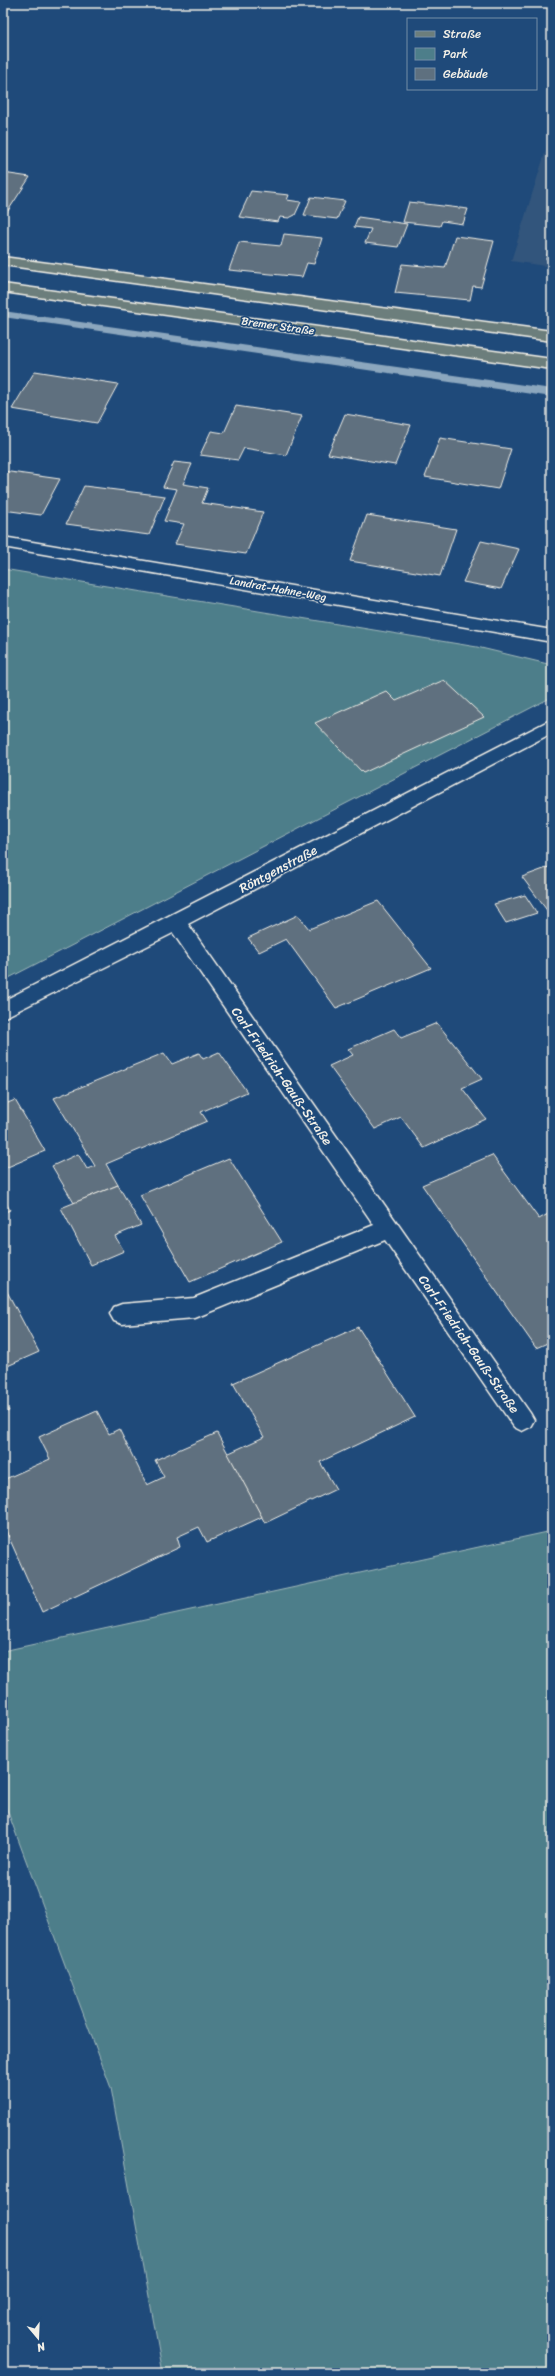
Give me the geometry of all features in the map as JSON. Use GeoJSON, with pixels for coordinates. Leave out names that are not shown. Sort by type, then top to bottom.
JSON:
{"type":"FeatureCollection","features":[{"type":"Feature","properties":{"kind":"main road"},"geometry":{"type":"LineString","coordinates":[[3,261],[552,336]]}},
{"type":"Feature","properties":{"kind":"main road","name":"Bremer Straße"},"geometry":{"type":"LineString","coordinates":[[3,288],[552,364]]}},
{"type":"Feature","properties":{"kind":"street","name":"Landrat-Hahne-Weg"},"geometry":{"type":"LineString","coordinates":[[3,542],[552,636]]}},
{"type":"Feature","properties":{"kind":"street","name":"Röntgenstraße"},"geometry":{"type":"LineString","coordinates":[[3,1010],[176,922],[552,725]]}},
{"type":"Feature","properties":{"kind":"street","name":"Carl-Friedrich-Gauß-Straße"},"geometry":{"type":"LineString","coordinates":[[176,922],[522,1420]]}},
{"type":"Feature","properties":{"kind":"street"},"geometry":{"type":"LineString","coordinates":[[122,1314],[195,1308],[388,1229]]}},
{"type":"Feature","properties":{"kind":"shaded area"},"geometry":{"type":"Polygon","coordinates":[[[552,131],[552,267],[511,261],[552,131]]]}},
{"type":"Feature","properties":{"kind":"green space"},"geometry":{"type":"Polygon","coordinates":[[[3,569],[477,647],[552,665],[552,697],[3,981],[3,569]]]}},
{"type":"Feature","properties":{"kind":"green space"},"geometry":{"type":"Polygon","coordinates":[[[552,1531],[552,2373],[163,2373],[111,2088],[3,1799],[3,1651],[552,1531]]]}},
{"type":"Feature","properties":{"kind":"building"},"geometry":{"type":"Polygon","coordinates":[[[3,173],[30,177],[4,217],[3,217],[3,173]]]}},
{"type":"Feature","properties":{"kind":"building"},"geometry":{"type":"Polygon","coordinates":[[[251,191],[289,195],[287,200],[301,202],[295,215],[289,218],[280,217],[278,222],[239,217],[251,191]]]}},
{"type":"Feature","properties":{"kind":"building"},"geometry":{"type":"Polygon","coordinates":[[[311,197],[345,201],[337,219],[304,215],[311,197]]]}},
{"type":"Feature","properties":{"kind":"building"},"geometry":{"type":"Polygon","coordinates":[[[409,202],[468,209],[463,224],[442,221],[440,226],[403,222],[409,202]]]}},
{"type":"Feature","properties":{"kind":"building"},"geometry":{"type":"Polygon","coordinates":[[[358,217],[407,224],[398,247],[365,243],[371,229],[354,227],[358,217]]]}},
{"type":"Feature","properties":{"kind":"building"},"geometry":{"type":"Polygon","coordinates":[[[284,234],[322,238],[314,264],[307,263],[302,277],[229,270],[239,242],[281,246],[284,234]]]}},
{"type":"Feature","properties":{"kind":"building"},"geometry":{"type":"Polygon","coordinates":[[[455,236],[494,241],[481,287],[473,286],[470,300],[395,293],[402,264],[445,268],[455,236]]]}},
{"type":"Feature","properties":{"kind":"building"},"geometry":{"type":"Polygon","coordinates":[[[552,239],[552,260],[546,259],[552,239]]]}},
{"type":"Feature","properties":{"kind":"building"},"geometry":{"type":"Polygon","coordinates":[[[35,371],[118,384],[97,423],[12,409],[35,371]]]}},
{"type":"Feature","properties":{"kind":"building"},"geometry":{"type":"Polygon","coordinates":[[[236,406],[302,416],[286,455],[244,448],[238,460],[200,455],[211,431],[224,433],[236,406]]]}},
{"type":"Feature","properties":{"kind":"building"},"geometry":{"type":"Polygon","coordinates":[[[345,414],[411,425],[395,465],[328,454],[345,414]]]}},
{"type":"Feature","properties":{"kind":"building"},"geometry":{"type":"Polygon","coordinates":[[[440,438],[511,449],[498,489],[425,477],[440,438]]]}},
{"type":"Feature","properties":{"kind":"building"},"geometry":{"type":"Polygon","coordinates":[[[174,462],[192,464],[183,484],[208,488],[202,503],[263,512],[246,554],[175,544],[184,524],[164,521],[177,489],[163,487],[174,462]]]}},
{"type":"Feature","properties":{"kind":"building"},"geometry":{"type":"Polygon","coordinates":[[[3,471],[60,479],[41,515],[3,510],[3,471]]]}},
{"type":"Feature","properties":{"kind":"building"},"geometry":{"type":"Polygon","coordinates":[[[84,486],[165,496],[149,535],[66,524],[84,486]]]}},
{"type":"Feature","properties":{"kind":"building"},"geometry":{"type":"Polygon","coordinates":[[[367,515],[456,529],[440,576],[350,561],[367,515]]]}},
{"type":"Feature","properties":{"kind":"building"},"geometry":{"type":"Polygon","coordinates":[[[481,541],[519,549],[501,589],[463,582],[481,541]]]}},
{"type":"Feature","properties":{"kind":"building"},"geometry":{"type":"Polygon","coordinates":[[[444,680],[484,717],[363,773],[315,723],[386,691],[396,701],[444,680]]]}},
{"type":"Feature","properties":{"kind":"building"},"geometry":{"type":"Polygon","coordinates":[[[552,866],[552,917],[522,877],[552,866]]]}},
{"type":"Feature","properties":{"kind":"building"},"geometry":{"type":"Polygon","coordinates":[[[525,895],[537,913],[506,923],[494,904],[525,895]]]}},
{"type":"Feature","properties":{"kind":"building"},"geometry":{"type":"Polygon","coordinates":[[[378,901],[431,968],[336,1008],[286,939],[259,952],[248,938],[298,915],[309,929],[378,901]]]}},
{"type":"Feature","properties":{"kind":"building"},"geometry":{"type":"Polygon","coordinates":[[[437,1023],[482,1079],[462,1088],[486,1119],[424,1148],[401,1117],[375,1129],[329,1066],[353,1055],[348,1049],[394,1029],[401,1038],[437,1023]]]}},
{"type":"Feature","properties":{"kind":"building"},"geometry":{"type":"Polygon","coordinates":[[[219,1052],[247,1092],[201,1112],[207,1121],[106,1164],[118,1185],[74,1203],[52,1166],[78,1154],[87,1169],[95,1166],[54,1098],[164,1053],[172,1064],[199,1053],[203,1059],[219,1052]]]}},
{"type":"Feature","properties":{"kind":"building"},"geometry":{"type":"Polygon","coordinates":[[[15,1100],[45,1151],[3,1169],[3,1105],[15,1100]]]}},
{"type":"Feature","properties":{"kind":"building"},"geometry":{"type":"Polygon","coordinates":[[[492,1155],[539,1219],[548,1214],[552,1219],[552,1341],[536,1348],[422,1185],[492,1155]]]}},
{"type":"Feature","properties":{"kind":"building"},"geometry":{"type":"Polygon","coordinates":[[[229,1158],[282,1242],[190,1282],[140,1195],[229,1158]]]}},
{"type":"Feature","properties":{"kind":"building"},"geometry":{"type":"Polygon","coordinates":[[[118,1185],[141,1225],[115,1236],[124,1251],[91,1265],[61,1208],[118,1185]]]}},
{"type":"Feature","properties":{"kind":"building"},"geometry":{"type":"Polygon","coordinates":[[[3,1198],[10,1210],[3,1213],[3,1198]]]}},
{"type":"Feature","properties":{"kind":"building"},"geometry":{"type":"Polygon","coordinates":[[[3,1284],[39,1352],[3,1368],[3,1284]]]}},
{"type":"Feature","properties":{"kind":"building"},"geometry":{"type":"Polygon","coordinates":[[[358,1327],[415,1417],[320,1462],[336,1489],[265,1523],[227,1454],[264,1437],[233,1383],[358,1327]]]}},
{"type":"Feature","properties":{"kind":"building"},"geometry":{"type":"Polygon","coordinates":[[[3,1400],[9,1411],[3,1413],[3,1400]]]}},
{"type":"Feature","properties":{"kind":"building"},"geometry":{"type":"Polygon","coordinates":[[[97,1411],[109,1434],[119,1429],[147,1485],[164,1477],[155,1460],[217,1433],[262,1517],[207,1542],[199,1527],[177,1537],[180,1547],[42,1612],[3,1524],[3,1480],[50,1459],[39,1437],[97,1411]]]}},
{"type":"Feature","properties":{"kind":"waterway"},"geometry":{"type":"LineString","coordinates":[[3,314],[552,393]]}}]}
